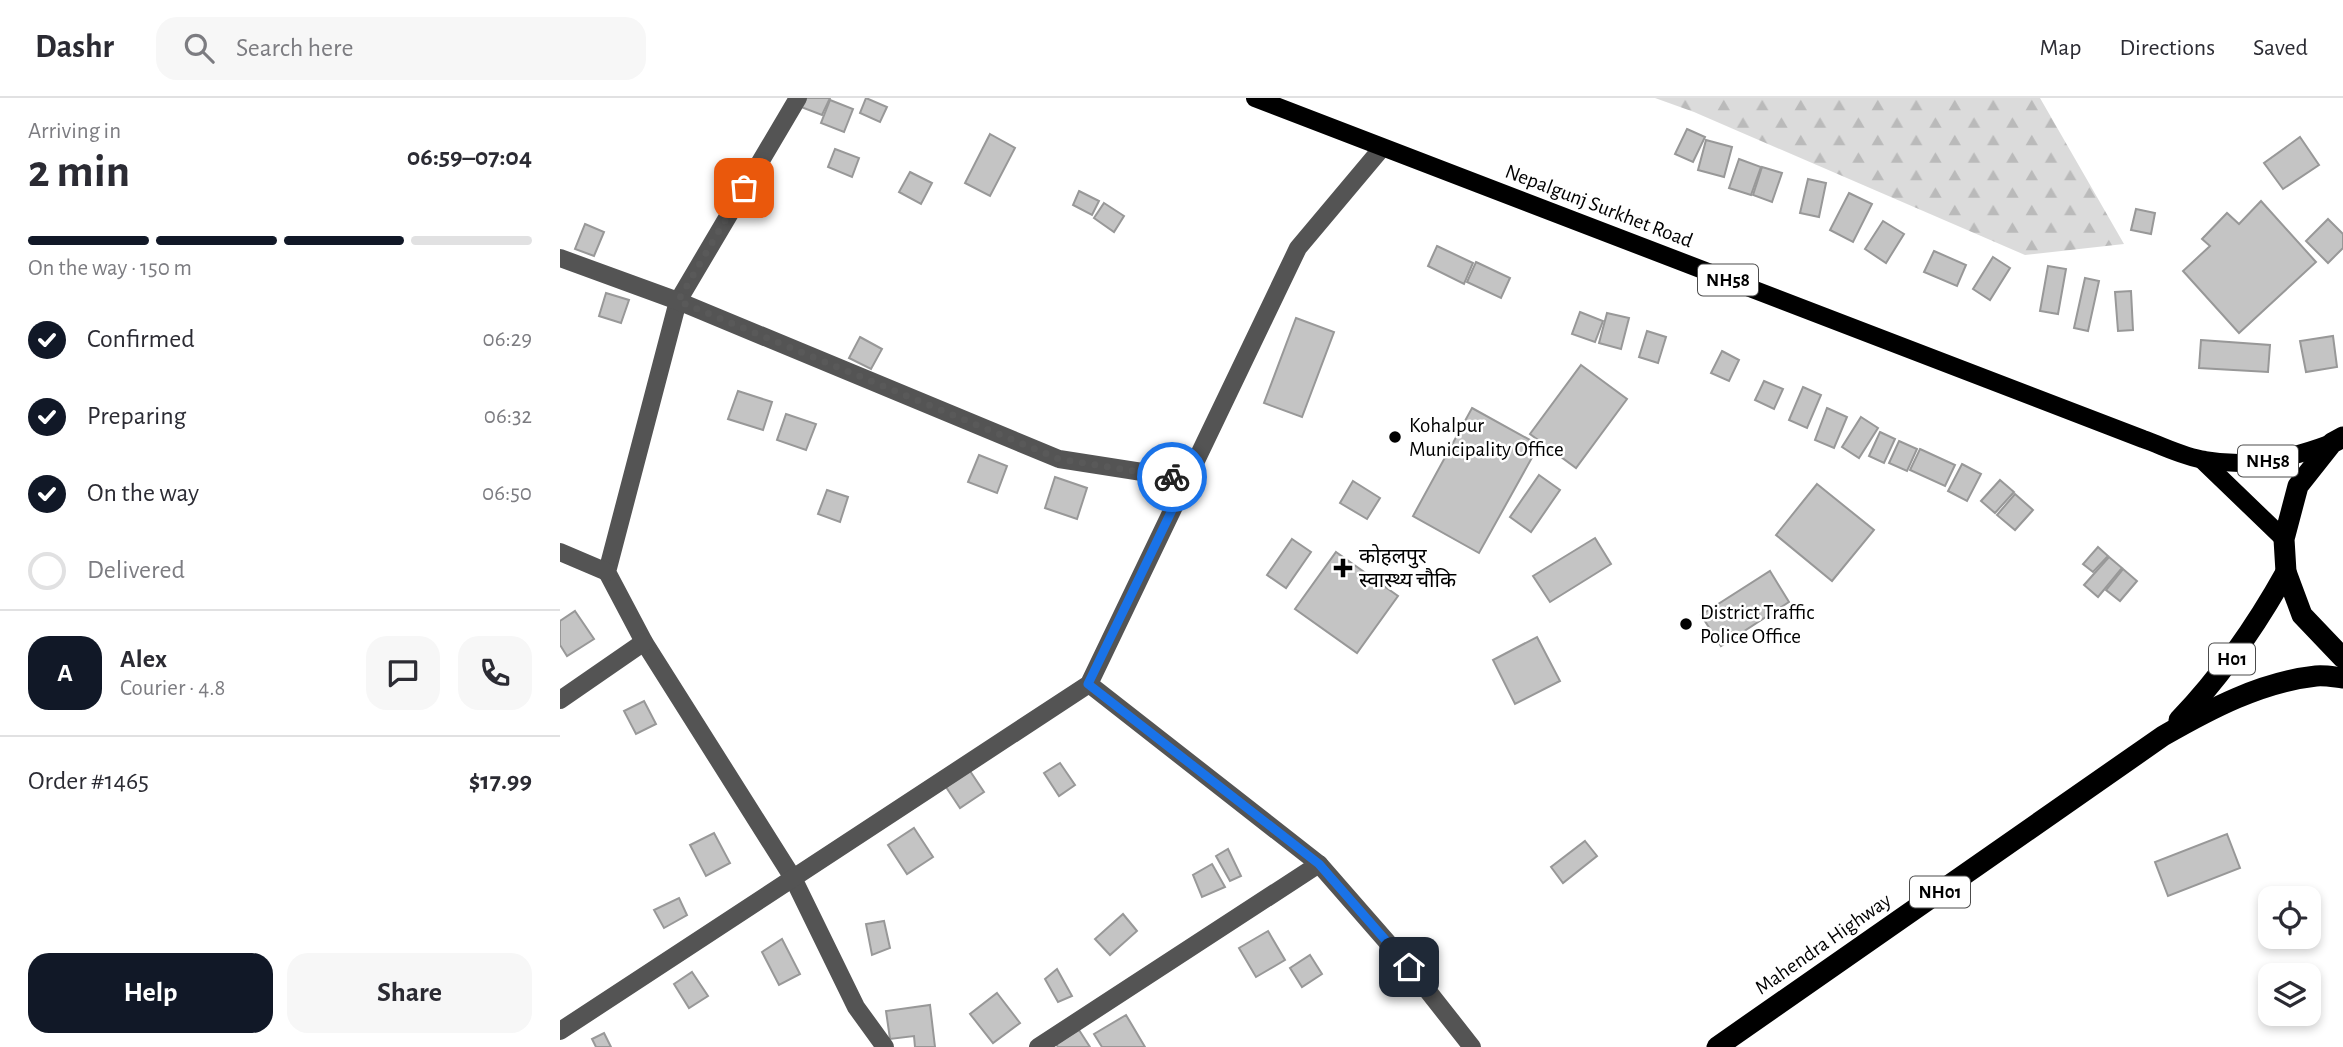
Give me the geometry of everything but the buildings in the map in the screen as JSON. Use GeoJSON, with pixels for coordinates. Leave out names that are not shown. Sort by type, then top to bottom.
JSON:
{"type":"FeatureCollection","features":[{"type":"Feature","properties":{"kind":"highway"},"geometry":{"type":"LineString","coordinates":[[2337,440],[2298,486],[2284,539],[2286,572],[2302,615],[2343,659]]}},
{"type":"Feature","properties":{"kind":"highway","name":"Mahendra Highway"},"geometry":{"type":"LineString","coordinates":[[2163,736],[2199,699],[2231,659],[2286,572]]}},
{"type":"Feature","properties":{"kind":"highway","name":"Mahendra Highway"},"geometry":{"type":"LineString","coordinates":[[1717,1047],[2163,736],[2211,709],[2262,688],[2316,676],[2343,678]]}},
{"type":"Feature","properties":{"kind":"main road","name":"Nepalgunj Surkhet Road"},"geometry":{"type":"LineString","coordinates":[[1255,98],[2202,460],[2234,463],[2282,459],[2337,440]]}},
{"type":"Feature","properties":{"kind":"main road","name":"Nepalgunj Surkhet Road"},"geometry":{"type":"LineString","coordinates":[[2202,460],[2284,539]]}},
{"type":"Feature","properties":{"kind":"street"},"geometry":{"type":"LineString","coordinates":[[607,572],[678,301],[797,98]]}},
{"type":"Feature","properties":{"kind":"street"},"geometry":{"type":"LineString","coordinates":[[560,1031],[1088,684],[1298,247],[1382,148]]}},
{"type":"Feature","properties":{"kind":"street"},"geometry":{"type":"LineString","coordinates":[[560,258],[678,301],[1059,459],[1187,479]]}},
{"type":"Feature","properties":{"kind":"street"},"geometry":{"type":"LineString","coordinates":[[560,552],[607,572],[644,642],[793,878],[856,1007],[885,1047]]}},
{"type":"Feature","properties":{"kind":"street"},"geometry":{"type":"LineString","coordinates":[[560,700],[644,642]]}},
{"type":"Feature","properties":{"kind":"street"},"geometry":{"type":"LineString","coordinates":[[1088,684],[1319,864],[1409,967],[1472,1047]]}},
{"type":"Feature","properties":{"kind":"street"},"geometry":{"type":"LineString","coordinates":[[1038,1047],[1319,864]]}},
{"type":"Feature","properties":{"kind":"green space"},"geometry":{"type":"Polygon","coordinates":[[[1655,98],[2040,98],[2124,244],[2025,255],[1694,112],[1655,98]]]}},
{"type":"Feature","properties":{"kind":"way so far"},"geometry":{"type":"LineString","coordinates":[[744,188],[678,301],[1059,459],[1172,477]]}},
{"type":"Feature","properties":{"kind":"place","name":"Kohalpur Municipality Office"},"geometry":{"type":"Point","coordinates":[1395,437]}},
{"type":"Feature","properties":{"kind":"place","name":"कोहलपुर स्वास्थ्य चौकि"},"geometry":{"type":"Point","coordinates":[1343,568]}},
{"type":"Feature","properties":{"kind":"place","name":"District Traffic Police Office"},"geometry":{"type":"Point","coordinates":[1686,624]}},
{"type":"Feature","properties":{"kind":"route"},"geometry":{"type":"LineString","coordinates":[[1172,477],[1187,479],[1088,684],[1319,864],[1409,967]]}}]}
